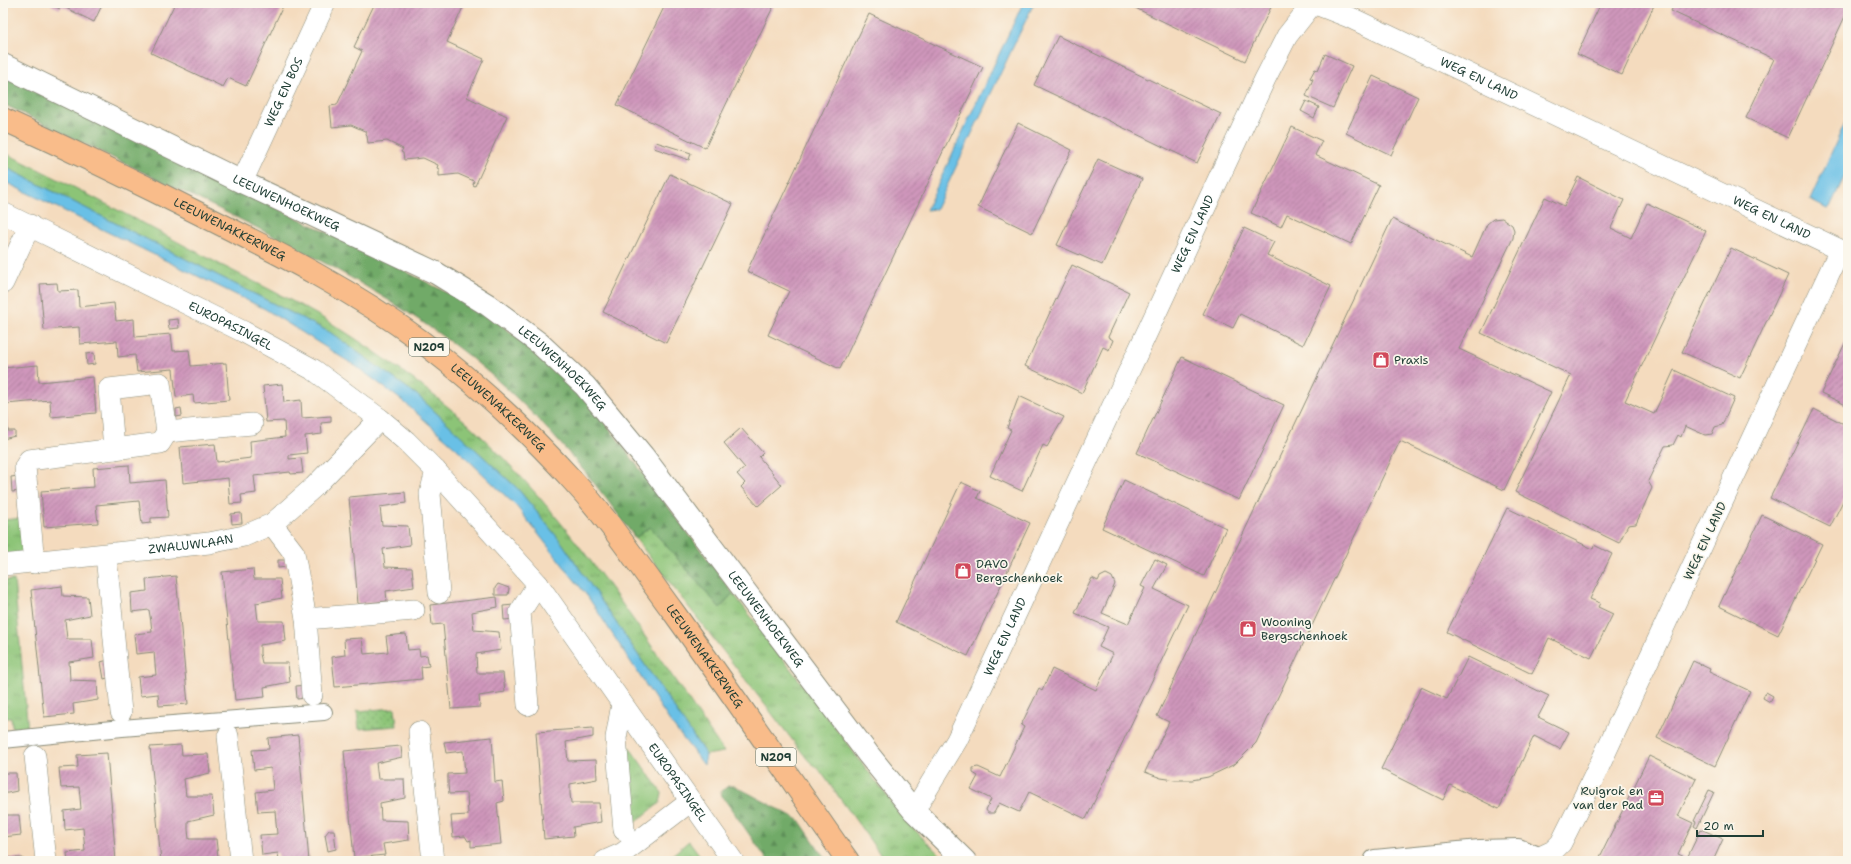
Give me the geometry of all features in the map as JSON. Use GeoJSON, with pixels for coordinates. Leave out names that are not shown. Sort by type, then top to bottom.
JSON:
{"type":"FeatureCollection","features":[{"type":"Feature","properties":{"kind":"main road","name":"LEEUWENAKKERWEG"},"geometry":{"type":"LineString","coordinates":[[3,119],[136,182],[303,265],[420,340],[511,417],[575,483],[621,540],[711,665],[848,861]]}},
{"type":"Feature","properties":{"kind":"street","name":"WEG EN BOS"},"geometry":{"type":"LineString","coordinates":[[242,182],[325,3]]}},
{"type":"Feature","properties":{"kind":"street","name":"WEG EN LAND"},"geometry":{"type":"LineString","coordinates":[[914,811],[957,740],[1265,79],[1287,36],[1313,3],[1349,17],[1844,242],[1593,779],[1561,843],[1553,851],[1539,860]]}},
{"type":"Feature","properties":{"kind":"street","name":"LEEUWENHOEKWEG"},"geometry":{"type":"LineString","coordinates":[[3,65],[242,182],[436,273],[488,305],[545,348],[585,386],[643,456],[868,754],[914,811],[966,861]]}},
{"type":"Feature","properties":{"kind":"street","name":"EUROPASINGEL"},"geometry":{"type":"LineString","coordinates":[[3,213],[244,332],[314,370],[380,419],[406,441],[436,471],[538,584],[733,861]]}},
{"type":"Feature","properties":{"kind":"street"},"geometry":{"type":"LineString","coordinates":[[3,283],[30,225]]}},
{"type":"Feature","properties":{"kind":"street"},"geometry":{"type":"LineString","coordinates":[[34,563],[25,466],[29,460],[114,449],[160,442],[167,432],[160,383],[108,389],[114,449]]}},
{"type":"Feature","properties":{"kind":"street","name":"ZWALUWLAAN"},"geometry":{"type":"LineString","coordinates":[[3,565],[209,544],[244,536],[272,524],[314,487],[380,419]]}},
{"type":"Feature","properties":{"kind":"street"},"geometry":{"type":"LineString","coordinates":[[167,432],[252,424]]}},
{"type":"Feature","properties":{"kind":"street"},"geometry":{"type":"LineString","coordinates":[[436,471],[430,494],[440,593]]}},
{"type":"Feature","properties":{"kind":"street"},"geometry":{"type":"LineString","coordinates":[[3,740],[122,728],[318,703],[306,619],[294,553],[272,524]]}},
{"type":"Feature","properties":{"kind":"street"},"geometry":{"type":"LineString","coordinates":[[106,555],[121,712]]}},
{"type":"Feature","properties":{"kind":"street"},"geometry":{"type":"LineString","coordinates":[[528,705],[520,612],[538,584]]}},
{"type":"Feature","properties":{"kind":"street"},"geometry":{"type":"LineString","coordinates":[[306,619],[414,610]]}},
{"type":"Feature","properties":{"kind":"street"},"geometry":{"type":"LineString","coordinates":[[622,704],[616,738],[624,830]]}},
{"type":"Feature","properties":{"kind":"street"},"geometry":{"type":"LineString","coordinates":[[419,732],[433,861]]}},
{"type":"Feature","properties":{"kind":"street"},"geometry":{"type":"LineString","coordinates":[[228,736],[241,861]]}},
{"type":"Feature","properties":{"kind":"street"},"geometry":{"type":"LineString","coordinates":[[35,756],[46,861]]}},
{"type":"Feature","properties":{"kind":"street"},"geometry":{"type":"LineString","coordinates":[[605,861],[623,853],[691,802]]}},
{"type":"Feature","properties":{"kind":"street"},"geometry":{"type":"LineString","coordinates":[[1375,861],[1480,851],[1518,850],[1539,860]]}},
{"type":"Feature","properties":{"kind":"green space"},"geometry":{"type":"Polygon","coordinates":[[[3,76],[374,255],[484,312],[535,351],[591,404],[733,593],[720,608],[650,527],[635,538],[596,486],[554,436],[531,412],[482,367],[423,322],[351,278],[276,237],[3,104],[3,76]]]}},
{"type":"Feature","properties":{"kind":"green space"},"geometry":{"type":"Polygon","coordinates":[[[3,152],[316,314],[383,358],[452,410],[505,459],[573,538],[605,580],[724,752],[706,755],[562,543],[518,489],[417,395],[331,333],[3,166],[3,152]]]}},
{"type":"Feature","properties":{"kind":"green space"},"geometry":{"type":"Polygon","coordinates":[[[23,518],[25,553],[3,555],[3,520],[23,518]]]}},
{"type":"Feature","properties":{"kind":"green space"},"geometry":{"type":"Polygon","coordinates":[[[650,527],[720,608],[733,593],[890,800],[899,814],[946,861],[885,861],[821,772],[808,760],[635,538],[650,527]]]}},
{"type":"Feature","properties":{"kind":"green space"},"geometry":{"type":"Polygon","coordinates":[[[14,580],[28,730],[13,732],[11,718],[6,718],[3,695],[3,581],[14,580]]]}},
{"type":"Feature","properties":{"kind":"green space"},"geometry":{"type":"Polygon","coordinates":[[[395,708],[397,726],[359,729],[357,711],[395,708]]]}},
{"type":"Feature","properties":{"kind":"green space"},"geometry":{"type":"Polygon","coordinates":[[[622,737],[662,793],[660,803],[629,827],[622,737]]]}},
{"type":"Feature","properties":{"kind":"green space"},"geometry":{"type":"Polygon","coordinates":[[[728,786],[735,786],[799,820],[827,861],[768,861],[720,793],[728,786]]]}},
{"type":"Feature","properties":{"kind":"green space"},"geometry":{"type":"Polygon","coordinates":[[[689,841],[704,861],[665,861],[689,841]]]}},
{"type":"Feature","properties":{"kind":"water"},"geometry":{"type":"Polygon","coordinates":[[[1023,3],[1034,3],[936,209],[926,210],[1023,3]]]}},
{"type":"Feature","properties":{"kind":"water"},"geometry":{"type":"Polygon","coordinates":[[[1848,116],[1848,169],[1830,207],[1827,209],[1810,200],[1848,116]]]}},
{"type":"Feature","properties":{"kind":"water"},"geometry":{"type":"Polygon","coordinates":[[[3,166],[331,333],[417,395],[518,489],[562,543],[706,755],[704,765],[671,723],[588,597],[517,507],[455,447],[404,402],[357,367],[265,309],[3,181],[3,166]]]}},
{"type":"Feature","properties":{"kind":"building"},"geometry":{"type":"Polygon","coordinates":[[[52,3],[103,3],[94,22],[62,6],[60,9],[51,5],[52,3]]]}},
{"type":"Feature","properties":{"kind":"building"},"geometry":{"type":"Polygon","coordinates":[[[175,3],[275,3],[283,6],[246,86],[228,78],[223,87],[151,53],[175,3]]]}},
{"type":"Feature","properties":{"kind":"building"},"geometry":{"type":"Polygon","coordinates":[[[375,3],[465,3],[447,42],[484,59],[467,97],[507,116],[475,186],[473,185],[474,181],[458,174],[439,176],[439,169],[437,168],[438,165],[423,158],[404,160],[403,153],[401,152],[403,149],[387,141],[368,143],[366,135],[367,132],[351,125],[332,127],[330,106],[337,105],[362,51],[354,47],[375,3]]]}},
{"type":"Feature","properties":{"kind":"building"},"geometry":{"type":"Polygon","coordinates":[[[666,3],[775,3],[705,148],[617,105],[666,3]]]}},
{"type":"Feature","properties":{"kind":"building"},"geometry":{"type":"Polygon","coordinates":[[[1125,3],[1273,3],[1245,61],[1125,3]]]}},
{"type":"Feature","properties":{"kind":"building"},"geometry":{"type":"Polygon","coordinates":[[[1601,3],[1655,3],[1622,75],[1577,54],[1601,3]]]}},
{"type":"Feature","properties":{"kind":"building"},"geometry":{"type":"Polygon","coordinates":[[[1675,3],[1848,3],[1848,10],[1788,138],[1746,118],[1774,59],[1671,11],[1675,3]]]}},
{"type":"Feature","properties":{"kind":"building"},"geometry":{"type":"Polygon","coordinates":[[[869,14],[983,67],[840,369],[768,335],[789,291],[747,271],[869,14]]]}},
{"type":"Feature","properties":{"kind":"building"},"geometry":{"type":"Polygon","coordinates":[[[1058,36],[1221,114],[1197,163],[1034,85],[1058,36]]]}},
{"type":"Feature","properties":{"kind":"building"},"geometry":{"type":"Polygon","coordinates":[[[1325,54],[1352,66],[1333,108],[1306,96],[1313,79],[1310,78],[1315,69],[1318,70],[1325,54]]]}},
{"type":"Feature","properties":{"kind":"building"},"geometry":{"type":"Polygon","coordinates":[[[1373,76],[1418,97],[1391,155],[1346,133],[1373,76]]]}},
{"type":"Feature","properties":{"kind":"building"},"geometry":{"type":"Polygon","coordinates":[[[1306,101],[1319,107],[1314,118],[1301,111],[1306,101]]]}},
{"type":"Feature","properties":{"kind":"building"},"geometry":{"type":"Polygon","coordinates":[[[1018,123],[1072,150],[1032,233],[978,207],[1018,123]]]}},
{"type":"Feature","properties":{"kind":"building"},"geometry":{"type":"Polygon","coordinates":[[[1292,127],[1322,141],[1315,155],[1379,185],[1351,244],[1287,214],[1281,227],[1251,213],[1292,127]]]}},
{"type":"Feature","properties":{"kind":"building"},"geometry":{"type":"Polygon","coordinates":[[[656,142],[691,153],[689,160],[654,148],[656,142]]]}},
{"type":"Feature","properties":{"kind":"building"},"geometry":{"type":"Polygon","coordinates":[[[1098,159],[1142,179],[1102,265],[1057,245],[1098,159]]]}},
{"type":"Feature","properties":{"kind":"building"},"geometry":{"type":"Polygon","coordinates":[[[670,174],[733,204],[666,343],[603,312],[670,174]]]}},
{"type":"Feature","properties":{"kind":"building"},"geometry":{"type":"Polygon","coordinates":[[[1578,177],[1624,200],[1611,228],[1631,238],[1647,203],[1706,231],[1625,401],[1654,414],[1674,370],[1734,398],[1722,425],[1715,427],[1712,434],[1705,435],[1685,426],[1681,437],[1678,435],[1673,445],[1665,446],[1648,481],[1652,488],[1636,524],[1628,525],[1619,543],[1515,492],[1571,375],[1481,333],[1545,197],[1564,206],[1578,177]]]}},
{"type":"Feature","properties":{"kind":"building"},"geometry":{"type":"Polygon","coordinates":[[[1502,218],[1512,225],[1514,230],[1513,238],[1459,349],[1551,392],[1504,490],[1400,441],[1256,743],[1235,764],[1208,777],[1192,780],[1175,780],[1161,778],[1145,772],[1169,722],[1157,716],[1392,219],[1472,257],[1487,224],[1493,219],[1502,218]]]}},
{"type":"Feature","properties":{"kind":"building"},"geometry":{"type":"Polygon","coordinates":[[[1244,228],[1274,242],[1267,255],[1331,286],[1303,345],[1240,314],[1233,328],[1203,314],[1244,228]]]}},
{"type":"Feature","properties":{"kind":"building"},"geometry":{"type":"Polygon","coordinates":[[[1731,248],[1788,275],[1740,378],[1682,352],[1731,248]]]}},
{"type":"Feature","properties":{"kind":"building"},"geometry":{"type":"Polygon","coordinates":[[[1072,265],[1129,292],[1108,337],[1113,340],[1109,350],[1103,347],[1082,393],[1025,366],[1072,265]]]}},
{"type":"Feature","properties":{"kind":"building"},"geometry":{"type":"Polygon","coordinates":[[[57,283],[58,291],[78,290],[79,307],[114,303],[116,321],[134,319],[135,337],[171,334],[173,351],[189,350],[191,366],[226,363],[229,400],[194,403],[193,395],[176,397],[173,369],[137,372],[135,355],[118,357],[117,341],[80,344],[79,327],[44,330],[40,284],[57,283]]]}},
{"type":"Feature","properties":{"kind":"building"},"geometry":{"type":"Polygon","coordinates":[[[178,319],[179,328],[169,329],[168,320],[178,319]]]}},
{"type":"Feature","properties":{"kind":"building"},"geometry":{"type":"Polygon","coordinates":[[[1848,337],[1848,406],[1821,393],[1848,337]]]}},
{"type":"Feature","properties":{"kind":"building"},"geometry":{"type":"Polygon","coordinates":[[[94,353],[95,364],[87,365],[86,354],[94,353]]]}},
{"type":"Feature","properties":{"kind":"building"},"geometry":{"type":"Polygon","coordinates":[[[1182,357],[1284,405],[1239,500],[1137,453],[1182,357]]]}},
{"type":"Feature","properties":{"kind":"building"},"geometry":{"type":"Polygon","coordinates":[[[38,365],[39,382],[93,377],[96,413],[51,417],[50,400],[6,404],[8,431],[15,431],[15,436],[3,439],[3,368],[38,365]]]}},
{"type":"Feature","properties":{"kind":"building"},"geometry":{"type":"Polygon","coordinates":[[[282,384],[284,402],[301,400],[302,418],[331,416],[331,422],[321,423],[322,434],[305,436],[307,453],[289,455],[289,459],[301,458],[303,473],[291,474],[290,472],[254,476],[256,493],[241,495],[242,503],[230,504],[228,478],[183,483],[180,447],[215,444],[217,462],[251,458],[250,441],[285,437],[284,421],[266,422],[263,386],[282,384]]]}},
{"type":"Feature","properties":{"kind":"building"},"geometry":{"type":"Polygon","coordinates":[[[1019,396],[1064,417],[1047,447],[1043,445],[1022,491],[990,476],[1011,430],[1007,428],[1019,396]]]}},
{"type":"Feature","properties":{"kind":"building"},"geometry":{"type":"Polygon","coordinates":[[[181,408],[182,416],[176,417],[176,409],[181,408]]]}},
{"type":"Feature","properties":{"kind":"building"},"geometry":{"type":"Polygon","coordinates":[[[1814,409],[1848,426],[1848,491],[1830,527],[1770,498],[1814,409]]]}},
{"type":"Feature","properties":{"kind":"building"},"geometry":{"type":"Polygon","coordinates":[[[741,428],[763,453],[759,457],[782,485],[758,506],[741,487],[745,483],[737,474],[745,468],[724,443],[741,428]]]}},
{"type":"Feature","properties":{"kind":"building"},"geometry":{"type":"Polygon","coordinates":[[[129,465],[130,483],[165,480],[168,517],[151,518],[151,523],[142,524],[139,501],[96,505],[98,523],[44,527],[41,491],[94,487],[93,468],[129,465]]]}},
{"type":"Feature","properties":{"kind":"building"},"geometry":{"type":"Polygon","coordinates":[[[18,476],[20,491],[12,492],[11,477],[18,476]]]}},
{"type":"Feature","properties":{"kind":"building"},"geometry":{"type":"Polygon","coordinates":[[[1124,480],[1226,528],[1204,576],[1102,528],[1124,480]]]}},
{"type":"Feature","properties":{"kind":"building"},"geometry":{"type":"Polygon","coordinates":[[[961,482],[980,491],[977,498],[1030,523],[968,656],[896,622],[961,482]]]}},
{"type":"Feature","properties":{"kind":"building"},"geometry":{"type":"Polygon","coordinates":[[[405,492],[406,503],[380,507],[382,525],[408,526],[410,545],[383,549],[385,567],[412,568],[414,587],[386,591],[387,601],[358,604],[349,497],[405,492]]]}},
{"type":"Feature","properties":{"kind":"building"},"geometry":{"type":"Polygon","coordinates":[[[1507,508],[1593,549],[1594,545],[1612,554],[1590,599],[1600,603],[1598,607],[1613,614],[1591,658],[1549,638],[1532,674],[1447,632],[1507,508]]]}},
{"type":"Feature","properties":{"kind":"building"},"geometry":{"type":"Polygon","coordinates":[[[241,513],[242,523],[232,524],[231,514],[241,513]]]}},
{"type":"Feature","properties":{"kind":"building"},"geometry":{"type":"Polygon","coordinates":[[[1762,515],[1822,544],[1778,635],[1719,606],[1762,515]]]}},
{"type":"Feature","properties":{"kind":"building"},"geometry":{"type":"Polygon","coordinates":[[[1155,559],[1167,565],[1154,589],[1188,605],[1086,819],[1029,792],[1019,812],[999,803],[994,813],[988,813],[986,810],[991,799],[971,789],[978,776],[973,773],[973,768],[978,767],[1000,777],[1024,727],[1021,725],[1039,689],[1042,691],[1052,669],[1096,690],[1113,654],[1099,647],[1108,627],[1075,613],[1092,578],[1098,581],[1100,577],[1106,574],[1112,577],[1115,584],[1102,613],[1128,624],[1145,588],[1141,586],[1155,559]]]}},
{"type":"Feature","properties":{"kind":"building"},"geometry":{"type":"Polygon","coordinates":[[[278,560],[285,560],[287,567],[278,568],[278,560]]]}},
{"type":"Feature","properties":{"kind":"building"},"geometry":{"type":"Polygon","coordinates":[[[253,569],[254,579],[280,579],[282,598],[256,603],[258,621],[284,621],[286,641],[260,645],[260,654],[262,663],[288,663],[290,682],[264,687],[265,697],[235,700],[222,572],[253,569]]]}},
{"type":"Feature","properties":{"kind":"building"},"geometry":{"type":"Polygon","coordinates":[[[176,576],[188,704],[159,706],[158,694],[140,696],[138,677],[156,675],[154,652],[136,654],[134,634],[152,632],[149,610],[132,612],[131,593],[147,591],[146,579],[176,576]]]}},
{"type":"Feature","properties":{"kind":"building"},"geometry":{"type":"Polygon","coordinates":[[[498,584],[509,588],[508,595],[495,595],[495,588],[498,584]]]}},
{"type":"Feature","properties":{"kind":"building"},"geometry":{"type":"Polygon","coordinates":[[[62,586],[63,596],[88,597],[90,615],[65,620],[67,639],[92,639],[94,658],[69,662],[70,680],[97,681],[98,700],[73,704],[74,714],[44,717],[31,590],[62,586]]]}},
{"type":"Feature","properties":{"kind":"building"},"geometry":{"type":"Polygon","coordinates":[[[497,597],[498,607],[472,612],[474,630],[499,632],[501,650],[476,654],[477,673],[503,673],[505,692],[479,696],[480,707],[451,709],[443,624],[432,625],[430,605],[497,597]]]}},
{"type":"Feature","properties":{"kind":"building"},"geometry":{"type":"Polygon","coordinates":[[[514,605],[515,619],[504,620],[503,606],[514,605]]]}},
{"type":"Feature","properties":{"kind":"building"},"geometry":{"type":"Polygon","coordinates":[[[406,634],[408,650],[419,649],[420,656],[427,655],[429,666],[421,667],[422,679],[335,687],[332,657],[345,655],[344,639],[362,638],[364,654],[388,652],[386,636],[406,634]]]}},
{"type":"Feature","properties":{"kind":"building"},"geometry":{"type":"Polygon","coordinates":[[[1468,657],[1549,696],[1538,717],[1569,732],[1560,749],[1534,736],[1499,809],[1450,785],[1443,800],[1381,769],[1421,687],[1447,699],[1468,657]]]}},
{"type":"Feature","properties":{"kind":"building"},"geometry":{"type":"Polygon","coordinates":[[[108,660],[111,677],[104,679],[101,662],[108,660]]]}},
{"type":"Feature","properties":{"kind":"building"},"geometry":{"type":"Polygon","coordinates":[[[1693,661],[1710,669],[1709,672],[1750,691],[1715,766],[1657,738],[1693,661]]]}},
{"type":"Feature","properties":{"kind":"building"},"geometry":{"type":"Polygon","coordinates":[[[306,685],[307,698],[297,699],[296,686],[306,685]]]}},
{"type":"Feature","properties":{"kind":"building"},"geometry":{"type":"Polygon","coordinates":[[[1766,692],[1773,696],[1770,702],[1763,698],[1766,692]]]}},
{"type":"Feature","properties":{"kind":"building"},"geometry":{"type":"Polygon","coordinates":[[[593,728],[593,737],[566,742],[568,761],[596,760],[597,779],[570,784],[570,793],[571,803],[599,803],[601,822],[573,827],[574,836],[544,839],[536,732],[593,728]]]}},
{"type":"Feature","properties":{"kind":"building"},"geometry":{"type":"Polygon","coordinates":[[[298,735],[309,861],[279,861],[278,853],[262,855],[260,835],[277,834],[275,811],[258,812],[256,792],[273,790],[271,768],[254,770],[252,750],[269,749],[268,738],[298,735]]]}},
{"type":"Feature","properties":{"kind":"building"},"geometry":{"type":"Polygon","coordinates":[[[492,737],[495,782],[502,781],[504,801],[497,803],[501,844],[471,847],[471,840],[468,841],[465,836],[453,837],[451,816],[468,815],[467,793],[449,794],[448,785],[448,774],[465,773],[463,751],[446,753],[444,742],[492,737]]]}},
{"type":"Feature","properties":{"kind":"building"},"geometry":{"type":"Polygon","coordinates":[[[181,745],[182,755],[208,754],[210,773],[184,779],[186,796],[212,796],[214,815],[188,821],[189,839],[216,839],[218,857],[204,861],[161,861],[150,747],[181,745]]]}},
{"type":"Feature","properties":{"kind":"building"},"geometry":{"type":"Polygon","coordinates":[[[401,746],[402,757],[376,763],[378,779],[404,779],[405,798],[380,803],[381,820],[408,821],[409,840],[383,844],[385,855],[354,858],[344,751],[401,746]]]}},
{"type":"Feature","properties":{"kind":"building"},"geometry":{"type":"Polygon","coordinates":[[[107,753],[116,861],[68,861],[67,853],[85,851],[83,828],[65,830],[64,811],[81,809],[80,797],[79,787],[61,788],[59,768],[78,767],[77,755],[107,753]]]}},
{"type":"Feature","properties":{"kind":"building"},"geometry":{"type":"Polygon","coordinates":[[[1649,756],[1696,779],[1678,816],[1693,823],[1678,854],[1687,858],[1701,829],[1723,839],[1713,861],[1695,861],[1691,859],[1694,861],[1598,861],[1649,756]]]}},
{"type":"Feature","properties":{"kind":"building"},"geometry":{"type":"Polygon","coordinates":[[[3,773],[16,773],[17,791],[3,794],[3,773]]]}},
{"type":"Feature","properties":{"kind":"building"},"geometry":{"type":"Polygon","coordinates":[[[1709,790],[1714,792],[1697,828],[1694,826],[1696,822],[1694,821],[1709,790]]]}},
{"type":"Feature","properties":{"kind":"building"},"geometry":{"type":"Polygon","coordinates":[[[3,815],[19,815],[21,835],[3,837],[3,815]]]}},
{"type":"Feature","properties":{"kind":"building"},"geometry":{"type":"Polygon","coordinates":[[[329,830],[334,830],[336,849],[328,851],[325,835],[329,830]]]}},
{"type":"Feature","properties":{"kind":"building"},"geometry":{"type":"Polygon","coordinates":[[[3,858],[23,858],[23,861],[3,861],[3,858]]]}},
{"type":"Feature","properties":{"kind":"place","name":"Praxis"},"geometry":{"type":"Point","coordinates":[1381,360]}},
{"type":"Feature","properties":{"kind":"place","name":"DAVO Bergschenhoek"},"geometry":{"type":"Point","coordinates":[963,571]}},
{"type":"Feature","properties":{"kind":"place","name":"Wooning Bergschenhoek"},"geometry":{"type":"Point","coordinates":[1248,629]}},
{"type":"Feature","properties":{"kind":"place","name":"Ruigrok en van der Pad"},"geometry":{"type":"Point","coordinates":[1656,798]}}]}
